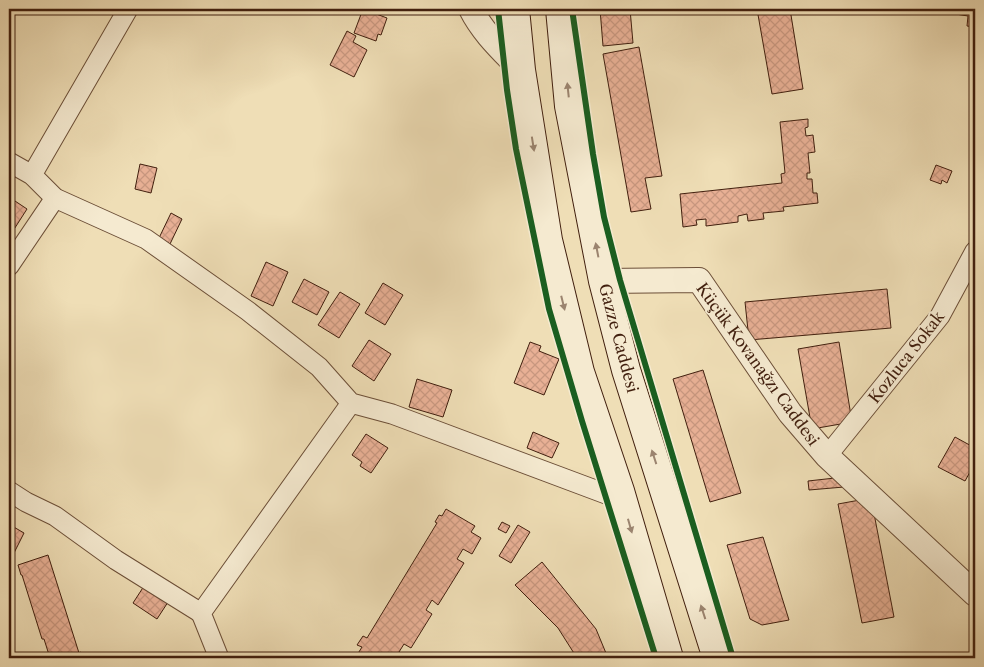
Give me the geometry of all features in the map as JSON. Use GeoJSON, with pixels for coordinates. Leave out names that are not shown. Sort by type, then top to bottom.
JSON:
{"type":"FeatureCollection","features":[{"type":"Feature","properties":{"kind":"main road"},"geometry":{"type":"LineString","coordinates":[[515,9],[521,70],[548,240],[580,372],[620,492],[669,658]]}},
{"type":"Feature","properties":{"kind":"main road","name":"Gazze Caddesi"},"geometry":{"type":"LineString","coordinates":[[560,9],[570,106],[603,281],[626,370],[717,658]]}},
{"type":"Feature","properties":{"kind":"street"},"geometry":{"type":"LineString","coordinates":[[32,175],[128,9]]}},
{"type":"Feature","properties":{"kind":"street"},"geometry":{"type":"LineString","coordinates":[[471,9],[478,23],[488,36],[521,70]]}},
{"type":"Feature","properties":{"kind":"street"},"geometry":{"type":"LineString","coordinates":[[9,162],[32,175],[55,198],[146,239],[248,311],[319,366],[351,403],[392,414],[606,494],[620,492]]}},
{"type":"Feature","properties":{"kind":"street"},"geometry":{"type":"LineString","coordinates":[[9,266],[55,198]]}},
{"type":"Feature","properties":{"kind":"street","name":"Kozluca Sokak"},"geometry":{"type":"LineString","coordinates":[[827,456],[940,316],[975,251]]}},
{"type":"Feature","properties":{"kind":"street","name":"Küçük Kovanağzı Caddesi"},"geometry":{"type":"LineString","coordinates":[[603,281],[699,280],[790,413],[827,456],[975,594]]}},
{"type":"Feature","properties":{"kind":"street"},"geometry":{"type":"LineString","coordinates":[[200,613],[351,403]]}},
{"type":"Feature","properties":{"kind":"street"},"geometry":{"type":"LineString","coordinates":[[9,491],[26,502],[55,516],[116,560],[200,613],[219,658]]}},
{"type":"Feature","properties":{"kind":"building"},"geometry":{"type":"Polygon","coordinates":[[[363,9],[387,18],[381,35],[378,34],[376,41],[354,33],[363,9]]]}},
{"type":"Feature","properties":{"kind":"building"},"geometry":{"type":"Polygon","coordinates":[[[600,9],[630,9],[633,43],[603,46],[600,9]]]}},
{"type":"Feature","properties":{"kind":"building"},"geometry":{"type":"Polygon","coordinates":[[[757,9],[790,9],[803,89],[772,94],[757,9]]]}},
{"type":"Feature","properties":{"kind":"building"},"geometry":{"type":"Polygon","coordinates":[[[930,9],[975,9],[975,27],[967,26],[968,16],[930,9]]]}},
{"type":"Feature","properties":{"kind":"building"},"geometry":{"type":"Polygon","coordinates":[[[347,31],[356,36],[353,42],[367,50],[354,77],[330,65],[347,31]]]}},
{"type":"Feature","properties":{"kind":"building"},"geometry":{"type":"Polygon","coordinates":[[[639,47],[662,176],[645,178],[651,209],[631,212],[603,54],[639,47]]]}},
{"type":"Feature","properties":{"kind":"building"},"geometry":{"type":"Polygon","coordinates":[[[808,119],[808,127],[805,128],[806,136],[813,135],[815,152],[808,153],[810,173],[807,173],[807,179],[812,179],[813,193],[817,193],[818,203],[783,207],[784,211],[763,213],[764,219],[748,221],[747,214],[738,216],[738,222],[706,226],[706,219],[696,220],[697,225],[683,227],[680,194],[782,183],[781,174],[785,173],[780,122],[808,119]]]}},
{"type":"Feature","properties":{"kind":"building"},"geometry":{"type":"Polygon","coordinates":[[[140,164],[157,168],[151,193],[135,189],[140,164]]]}},
{"type":"Feature","properties":{"kind":"building"},"geometry":{"type":"Polygon","coordinates":[[[936,165],[952,171],[947,183],[942,180],[941,184],[930,180],[936,165]]]}},
{"type":"Feature","properties":{"kind":"building"},"geometry":{"type":"Polygon","coordinates":[[[9,197],[27,209],[11,234],[9,232],[9,197]]]}},
{"type":"Feature","properties":{"kind":"building"},"geometry":{"type":"Polygon","coordinates":[[[171,213],[182,219],[170,244],[159,238],[171,213]]]}},
{"type":"Feature","properties":{"kind":"building"},"geometry":{"type":"Polygon","coordinates":[[[266,262],[288,272],[273,306],[251,296],[266,262]]]}},
{"type":"Feature","properties":{"kind":"building"},"geometry":{"type":"Polygon","coordinates":[[[304,279],[329,292],[317,315],[292,302],[304,279]]]}},
{"type":"Feature","properties":{"kind":"building"},"geometry":{"type":"Polygon","coordinates":[[[383,283],[403,295],[385,325],[365,313],[383,283]]]}},
{"type":"Feature","properties":{"kind":"building"},"geometry":{"type":"Polygon","coordinates":[[[887,289],[891,328],[749,340],[745,302],[887,289]]]}},
{"type":"Feature","properties":{"kind":"building"},"geometry":{"type":"Polygon","coordinates":[[[340,292],[360,304],[339,338],[318,325],[340,292]]]}},
{"type":"Feature","properties":{"kind":"building"},"geometry":{"type":"Polygon","coordinates":[[[369,340],[391,354],[374,381],[352,366],[369,340]]]}},
{"type":"Feature","properties":{"kind":"building"},"geometry":{"type":"Polygon","coordinates":[[[530,342],[541,346],[539,351],[559,359],[544,395],[514,383],[530,342]]]}},
{"type":"Feature","properties":{"kind":"building"},"geometry":{"type":"Polygon","coordinates":[[[839,342],[852,422],[812,429],[798,349],[839,342]]]}},
{"type":"Feature","properties":{"kind":"building"},"geometry":{"type":"Polygon","coordinates":[[[703,370],[741,493],[710,502],[673,379],[703,370]]]}},
{"type":"Feature","properties":{"kind":"building"},"geometry":{"type":"Polygon","coordinates":[[[417,379],[452,390],[443,417],[409,407],[417,379]]]}},
{"type":"Feature","properties":{"kind":"building"},"geometry":{"type":"Polygon","coordinates":[[[533,432],[559,443],[552,458],[527,448],[533,432]]]}},
{"type":"Feature","properties":{"kind":"building"},"geometry":{"type":"Polygon","coordinates":[[[366,434],[388,448],[371,473],[360,466],[362,462],[352,455],[366,434]]]}},
{"type":"Feature","properties":{"kind":"building"},"geometry":{"type":"Polygon","coordinates":[[[955,437],[975,448],[975,463],[965,481],[938,467],[955,437]]]}},
{"type":"Feature","properties":{"kind":"building"},"geometry":{"type":"Polygon","coordinates":[[[844,477],[844,487],[809,490],[808,481],[844,477]]]}},
{"type":"Feature","properties":{"kind":"building"},"geometry":{"type":"Polygon","coordinates":[[[871,498],[894,617],[862,623],[838,504],[871,498]]]}},
{"type":"Feature","properties":{"kind":"building"},"geometry":{"type":"Polygon","coordinates":[[[446,509],[475,526],[471,532],[481,538],[472,554],[463,549],[457,559],[464,563],[438,605],[432,600],[426,610],[432,614],[411,648],[404,644],[399,652],[407,658],[362,658],[357,655],[362,647],[357,645],[363,636],[367,638],[437,523],[435,522],[439,515],[442,516],[446,509]]]}},
{"type":"Feature","properties":{"kind":"building"},"geometry":{"type":"Polygon","coordinates":[[[502,522],[510,526],[506,533],[498,529],[502,522]]]}},
{"type":"Feature","properties":{"kind":"building"},"geometry":{"type":"Polygon","coordinates":[[[518,525],[530,532],[511,563],[499,556],[518,525]]]}},
{"type":"Feature","properties":{"kind":"building"},"geometry":{"type":"Polygon","coordinates":[[[12,526],[24,533],[9,563],[9,533],[12,526]]]}},
{"type":"Feature","properties":{"kind":"building"},"geometry":{"type":"Polygon","coordinates":[[[763,537],[789,620],[762,625],[750,619],[727,545],[763,537]]]}},
{"type":"Feature","properties":{"kind":"building"},"geometry":{"type":"Polygon","coordinates":[[[48,555],[79,653],[81,652],[83,658],[50,658],[44,639],[42,639],[18,565],[48,555]]]}},
{"type":"Feature","properties":{"kind":"building"},"geometry":{"type":"Polygon","coordinates":[[[542,562],[596,629],[608,658],[577,658],[558,628],[515,585],[542,562]]]}},
{"type":"Feature","properties":{"kind":"building"},"geometry":{"type":"Polygon","coordinates":[[[146,583],[170,599],[157,619],[133,603],[146,583]]]}},
{"type":"Feature","properties":{"kind":"cycle path"},"geometry":{"type":"LineString","coordinates":[[498,9],[516,149],[549,309],[656,658]]}},
{"type":"Feature","properties":{"kind":"cycle path"},"geometry":{"type":"LineString","coordinates":[[572,9],[604,217],[620,280],[733,658]]}}]}
